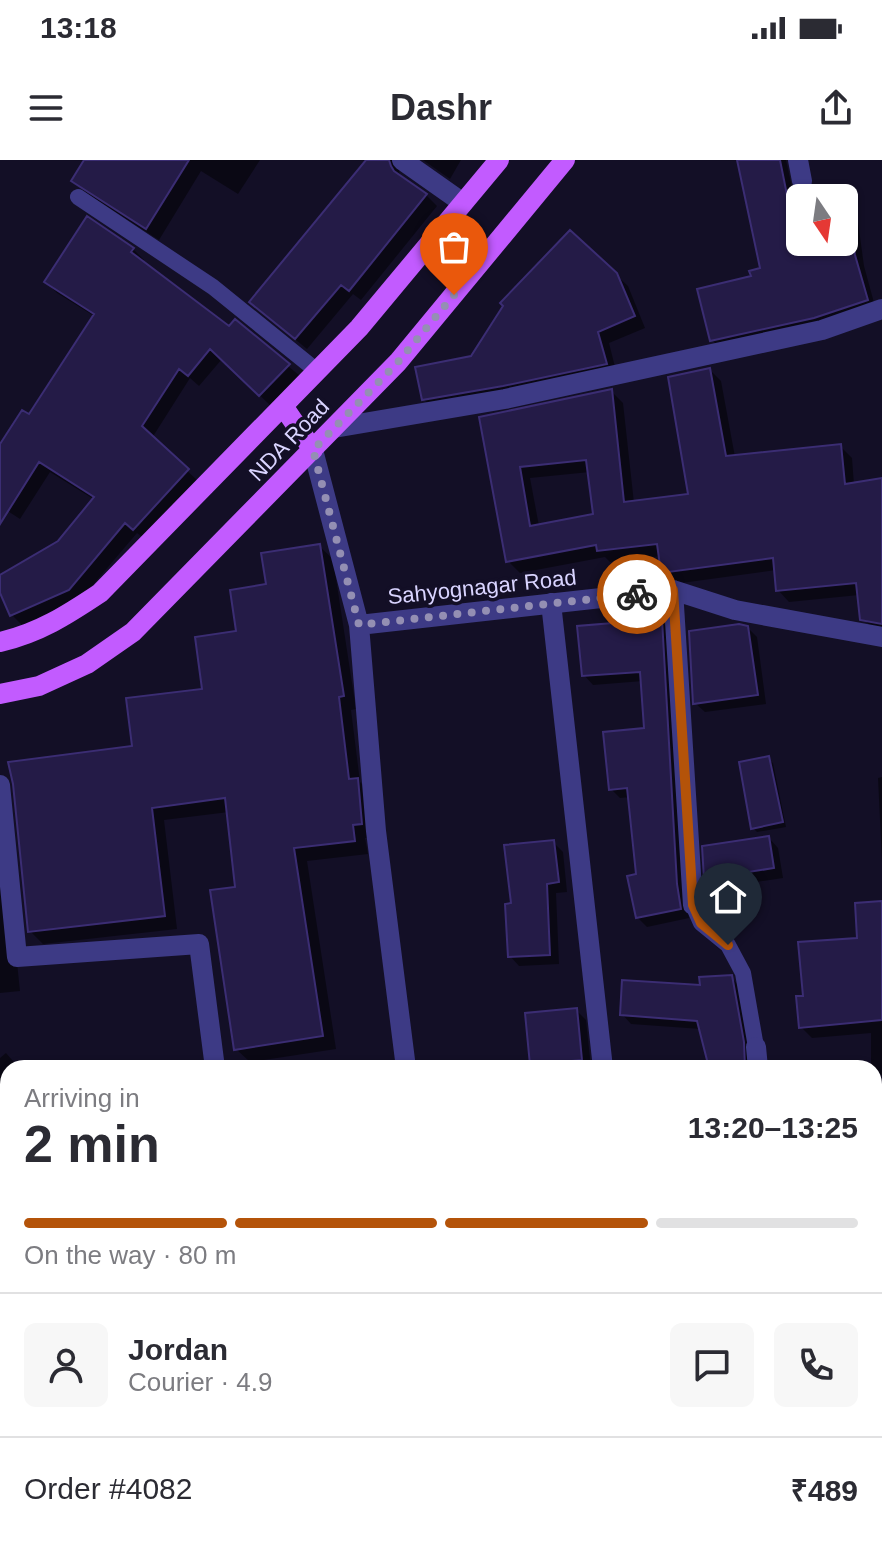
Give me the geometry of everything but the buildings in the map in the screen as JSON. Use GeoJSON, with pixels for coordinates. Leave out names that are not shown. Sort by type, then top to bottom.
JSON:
{"type":"FeatureCollection","features":[{"type":"Feature","properties":{"kind":"main road","name":"NDA Road"},"geometry":{"type":"LineString","coordinates":[[0,642],[23,637],[62,619],[100,593],[359,328],[499,160]]}},
{"type":"Feature","properties":{"kind":"main road","name":"NDA Road"},"geometry":{"type":"LineString","coordinates":[[0,694],[39,686],[87,664],[133,632],[398,362],[565,160]]}},
{"type":"Feature","properties":{"kind":"main road"},"geometry":{"type":"LineString","coordinates":[[283,406],[313,450]]}},
{"type":"Feature","properties":{"kind":"street"},"geometry":{"type":"LineString","coordinates":[[402,160],[463,203]]}},
{"type":"Feature","properties":{"kind":"street"},"geometry":{"type":"LineString","coordinates":[[798,160],[802,181]]}},
{"type":"Feature","properties":{"kind":"street"},"geometry":{"type":"LineString","coordinates":[[334,428],[520,396],[822,330],[882,309]]}},
{"type":"Feature","properties":{"kind":"street","name":"Sahyognagar Road"},"geometry":{"type":"LineString","coordinates":[[313,450],[359,625],[673,590],[735,610],[882,637]]}},
{"type":"Feature","properties":{"kind":"street"},"geometry":{"type":"LineString","coordinates":[[673,590],[693,905]]}},
{"type":"Feature","properties":{"kind":"street"},"geometry":{"type":"LineString","coordinates":[[551,603],[602,1060]]}},
{"type":"Feature","properties":{"kind":"street"},"geometry":{"type":"LineString","coordinates":[[359,625],[376,831],[405,1060]]}},
{"type":"Feature","properties":{"kind":"street"},"geometry":{"type":"LineString","coordinates":[[0,785],[17,957],[199,944],[214,1060]]}},
{"type":"Feature","properties":{"kind":"street"},"geometry":{"type":"LineString","coordinates":[[756,1047],[757,1060]]}},
{"type":"Feature","properties":{"kind":"lane"},"geometry":{"type":"LineString","coordinates":[[78,197],[213,287],[317,371]]}},
{"type":"Feature","properties":{"kind":"lane"},"geometry":{"type":"LineString","coordinates":[[693,905],[701,923],[728,945],[743,973],[756,1047]]}},
{"type":"Feature","properties":{"kind":"way so far"},"geometry":{"type":"LineString","coordinates":[[454,295],[398,362],[313,450],[359,625],[637,594]]}},
{"type":"Feature","properties":{"kind":"route"},"geometry":{"type":"LineString","coordinates":[[637,594],[673,590],[693,905],[701,923],[728,945]]}}]}
